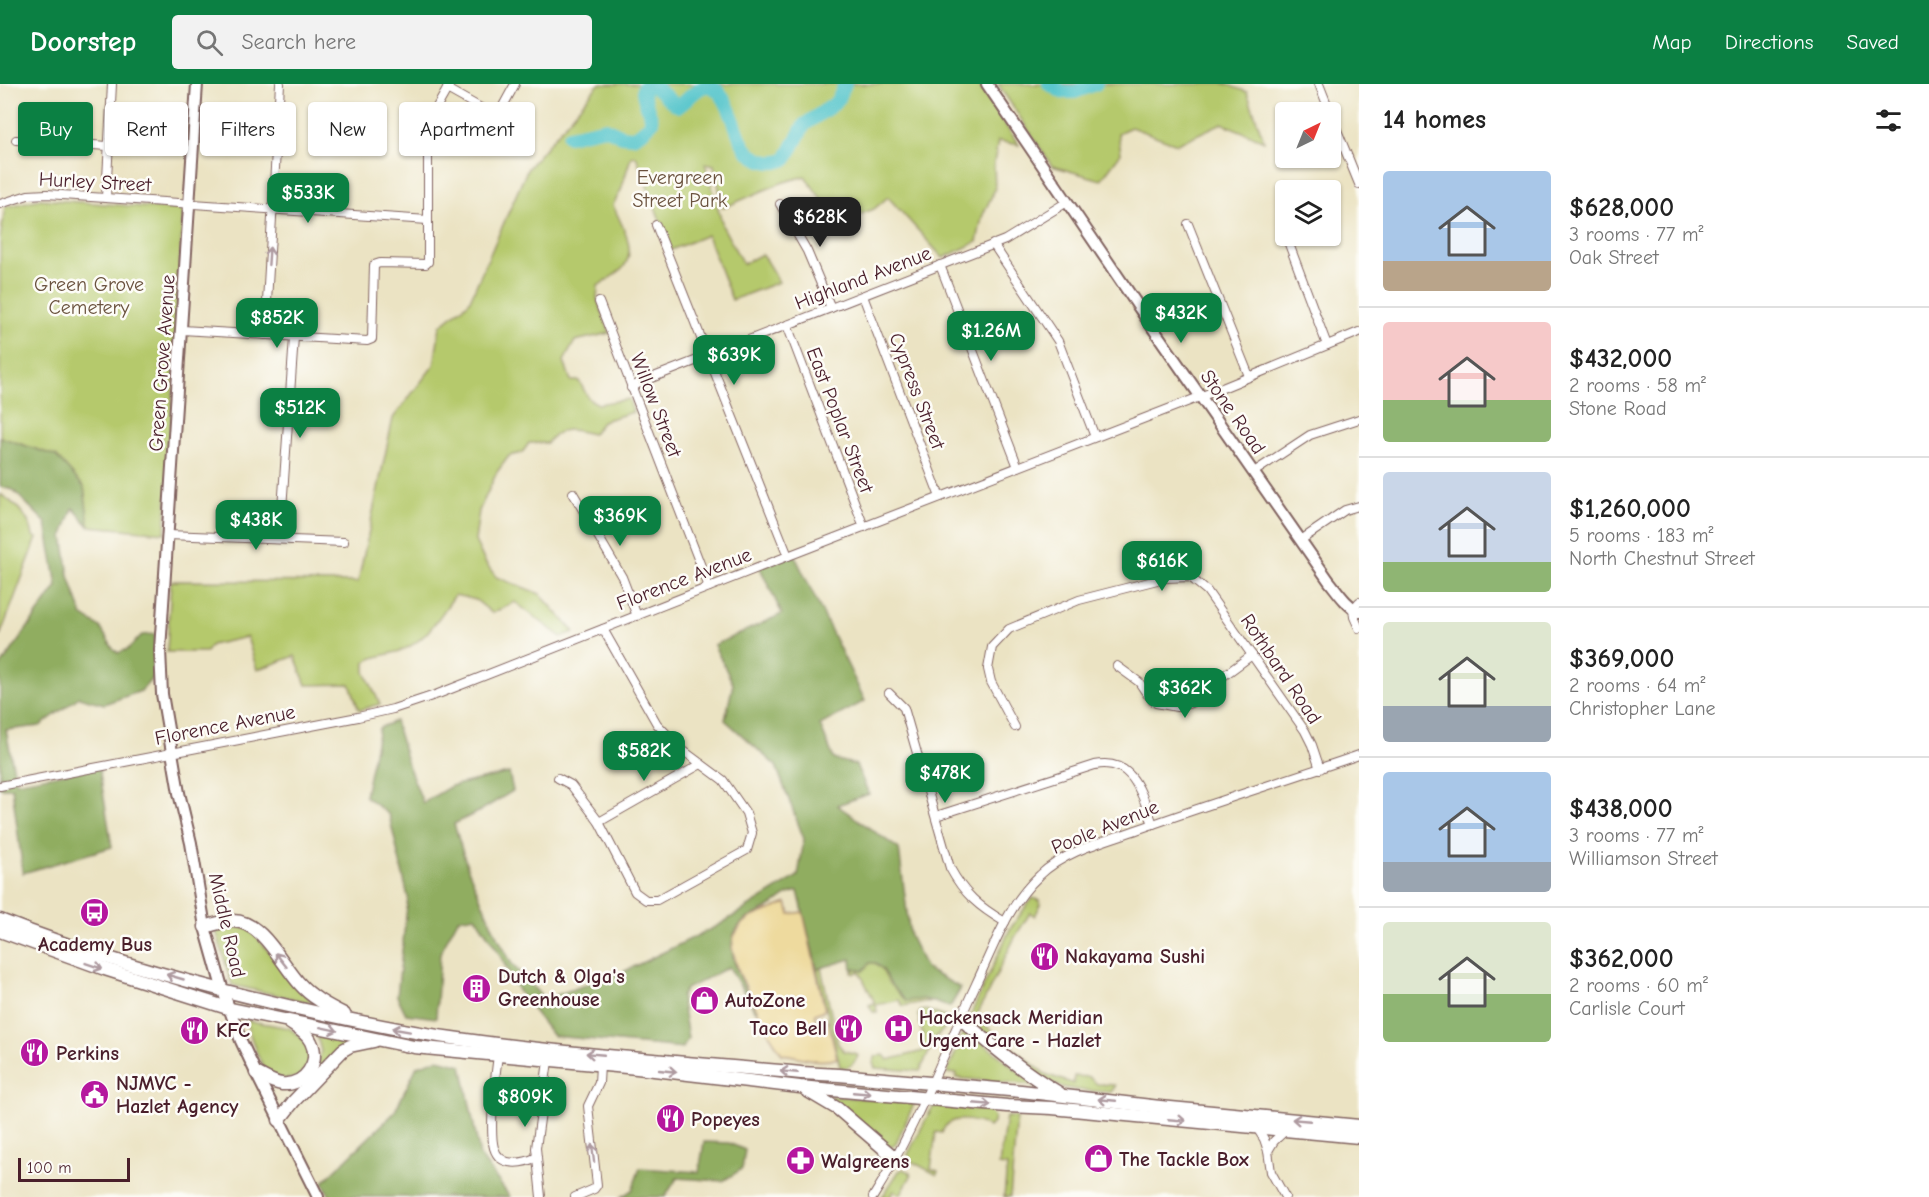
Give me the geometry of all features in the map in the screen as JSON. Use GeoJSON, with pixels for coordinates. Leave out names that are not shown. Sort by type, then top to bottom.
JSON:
{"type":"FeatureCollection","features":[{"type":"Feature","properties":{"kind":"highway"},"geometry":{"type":"LineString","coordinates":[[0,920],[100,956],[223,991],[359,1022],[453,1038],[530,1048],[931,1083],[1359,1126]]}},
{"type":"Feature","properties":{"kind":"highway"},"geometry":{"type":"LineString","coordinates":[[205,927],[232,921],[251,926],[261,935],[299,984],[321,1002],[359,1022]]}},
{"type":"Feature","properties":{"kind":"highway"},"geometry":{"type":"LineString","coordinates":[[0,931],[139,981],[231,1009],[414,1047],[924,1099],[1052,1108],[1359,1137]]}},
{"type":"Feature","properties":{"kind":"highway"},"geometry":{"type":"LineString","coordinates":[[960,1018],[1019,1067],[1065,1096]]}},
{"type":"Feature","properties":{"kind":"highway"},"geometry":{"type":"LineString","coordinates":[[256,1073],[283,1084],[297,1082],[308,1073],[314,1060],[313,1044],[307,1035],[287,1020]]}},
{"type":"Feature","properties":{"kind":"highway"},"geometry":{"type":"LineString","coordinates":[[279,1120],[343,1050],[350,1046],[380,1040]]}},
{"type":"Feature","properties":{"kind":"highway"},"geometry":{"type":"LineString","coordinates":[[800,1087],[838,1109],[896,1158]]}},
{"type":"Feature","properties":{"kind":"main road","name":"Green Grove Avenue"},"geometry":{"type":"LineString","coordinates":[[161,644],[197,84]]}},
{"type":"Feature","properties":{"kind":"main road","name":"Stone Road"},"geometry":{"type":"LineString","coordinates":[[989,87],[1200,396],[1342,598],[1357,607]]}},
{"type":"Feature","properties":{"kind":"main road","name":"Middle Road"},"geometry":{"type":"LineString","coordinates":[[161,644],[162,694],[172,753],[192,847],[205,927],[223,991],[241,1041],[318,1197]]}},
{"type":"Feature","properties":{"kind":"street"},"geometry":{"type":"LineString","coordinates":[[111,102],[112,84]]}},
{"type":"Feature","properties":{"kind":"street"},"geometry":{"type":"LineString","coordinates":[[265,335],[280,84]]}},
{"type":"Feature","properties":{"kind":"street"},"geometry":{"type":"LineString","coordinates":[[505,102],[515,84]]}},
{"type":"Feature","properties":{"kind":"street"},"geometry":{"type":"LineString","coordinates":[[1319,84],[1326,102]]}},
{"type":"Feature","properties":{"kind":"street"},"geometry":{"type":"LineString","coordinates":[[182,330],[370,340],[374,334],[374,266],[380,263],[430,264],[428,128],[448,87],[472,102]]}},
{"type":"Feature","properties":{"kind":"street"},"geometry":{"type":"LineString","coordinates":[[16,140],[105,146]]}},
{"type":"Feature","properties":{"kind":"street"},"geometry":{"type":"LineString","coordinates":[[1341,140],[1359,184]]}},
{"type":"Feature","properties":{"kind":"street"},"geometry":{"type":"LineString","coordinates":[[106,198],[108,156]]}},
{"type":"Feature","properties":{"kind":"street","name":"Hurley Street"},"geometry":{"type":"LineString","coordinates":[[0,204],[36,194],[428,220]]}},
{"type":"Feature","properties":{"kind":"street","name":"Highland Avenue"},"geometry":{"type":"LineString","coordinates":[[631,388],[641,382],[993,244],[1014,235],[1067,202]]}},
{"type":"Feature","properties":{"kind":"street"},"geometry":{"type":"LineString","coordinates":[[780,204],[807,251],[831,308]]}},
{"type":"Feature","properties":{"kind":"street"},"geometry":{"type":"LineString","coordinates":[[1188,224],[1249,376]]}},
{"type":"Feature","properties":{"kind":"street"},"geometry":{"type":"LineString","coordinates":[[656,225],[788,556]]}},
{"type":"Feature","properties":{"kind":"street"},"geometry":{"type":"LineString","coordinates":[[993,244],[1058,341],[1095,437]]}},
{"type":"Feature","properties":{"kind":"street"},"geometry":{"type":"LineString","coordinates":[[1289,246],[1327,345]]}},
{"type":"Feature","properties":{"kind":"street"},"geometry":{"type":"LineString","coordinates":[[940,266],[1018,467]]}},
{"type":"Feature","properties":{"kind":"street","name":"Cypress Street"},"geometry":{"type":"LineString","coordinates":[[863,296],[940,497]]}},
{"type":"Feature","properties":{"kind":"street","name":"Willow Street"},"geometry":{"type":"LineString","coordinates":[[599,302],[709,587]]}},
{"type":"Feature","properties":{"kind":"street","name":"East Poplar Street"},"geometry":{"type":"LineString","coordinates":[[787,325],[864,527]]}},
{"type":"Feature","properties":{"kind":"street","name":"Florence Avenue"},"geometry":{"type":"LineString","coordinates":[[0,786],[393,709],[438,694],[1359,332]]}},
{"type":"Feature","properties":{"kind":"street"},"geometry":{"type":"LineString","coordinates":[[278,539],[294,337]]}},
{"type":"Feature","properties":{"kind":"street"},"geometry":{"type":"LineString","coordinates":[[1254,472],[1310,435],[1359,419]]}},
{"type":"Feature","properties":{"kind":"street"},"geometry":{"type":"LineString","coordinates":[[573,493],[622,577],[637,616]]}},
{"type":"Feature","properties":{"kind":"street"},"geometry":{"type":"LineString","coordinates":[[1301,540],[1345,510],[1359,506]]}},
{"type":"Feature","properties":{"kind":"street"},"geometry":{"type":"LineString","coordinates":[[168,535],[344,542]]}},
{"type":"Feature","properties":{"kind":"street","name":"Rothbard Road"},"geometry":{"type":"LineString","coordinates":[[1016,726],[990,678],[988,669],[992,648],[1009,629],[1079,600],[1105,592],[1166,578],[1190,577],[1207,591],[1305,731],[1320,769]]}},
{"type":"Feature","properties":{"kind":"street","name":"Stone Road"},"geometry":{"type":"LineString","coordinates":[[1357,607],[1354,617],[1359,628]]}},
{"type":"Feature","properties":{"kind":"street"},"geometry":{"type":"LineString","coordinates":[[558,778],[571,785],[599,822],[636,892],[646,900],[657,900],[747,850],[752,833],[746,813],[723,780],[681,749],[657,724],[603,629]]}},
{"type":"Feature","properties":{"kind":"street"},"geometry":{"type":"LineString","coordinates":[[1117,666],[1139,682],[1156,703],[1177,707],[1191,703],[1222,676],[1252,655]]}},
{"type":"Feature","properties":{"kind":"street"},"geometry":{"type":"LineString","coordinates":[[889,693],[904,708],[950,868],[958,884],[983,910],[1005,922]]}},
{"type":"Feature","properties":{"kind":"street","name":"Poole Avenue"},"geometry":{"type":"LineString","coordinates":[[873,1197],[912,1127],[1005,922],[1029,886],[1051,865],[1076,852],[1153,824],[1359,755]]}},
{"type":"Feature","properties":{"kind":"street"},"geometry":{"type":"LineString","coordinates":[[936,816],[1101,763],[1116,765],[1136,782],[1153,824]]}},
{"type":"Feature","properties":{"kind":"street"},"geometry":{"type":"LineString","coordinates":[[599,822],[701,764]]}},
{"type":"Feature","properties":{"kind":"street"},"geometry":{"type":"LineString","coordinates":[[498,1055],[493,1114],[494,1148],[499,1158],[504,1161],[527,1162],[537,1157]]}},
{"type":"Feature","properties":{"kind":"street"},"geometry":{"type":"LineString","coordinates":[[541,1197],[537,1157],[539,1121],[548,1061]]}},
{"type":"Feature","properties":{"kind":"street"},"geometry":{"type":"LineString","coordinates":[[575,1197],[594,1189],[597,1185],[588,1106],[599,1083],[600,1065]]}},
{"type":"Feature","properties":{"kind":"street"},"geometry":{"type":"LineString","coordinates":[[1257,1128],[1268,1151],[1271,1172],[1285,1197]]}},
{"type":"Feature","properties":{"kind":"street"},"geometry":{"type":"LineString","coordinates":[[1268,1151],[1274,1141],[1287,1130]]}},
{"type":"Feature","properties":{"kind":"green space","name":"Evergreen Street Park"},"geometry":{"type":"Polygon","coordinates":[[[599,84],[978,84],[1019,145],[998,141],[994,163],[995,189],[982,217],[977,242],[943,258],[888,197],[874,209],[838,223],[805,176],[781,183],[723,208],[714,165],[705,163],[722,225],[743,264],[762,254],[779,282],[732,300],[707,235],[671,250],[636,156],[631,157],[621,190],[613,205],[627,237],[629,254],[627,262],[622,269],[598,286],[597,299],[610,333],[575,341],[564,361],[571,381],[579,381],[589,399],[598,404],[629,399],[633,412],[603,421],[593,434],[573,430],[562,431],[547,443],[529,443],[522,453],[509,456],[497,472],[479,511],[475,541],[485,562],[496,577],[540,594],[574,632],[561,637],[515,602],[492,613],[476,600],[455,595],[432,628],[418,641],[400,651],[378,656],[365,662],[365,672],[380,704],[359,710],[350,684],[306,685],[295,656],[257,670],[247,637],[211,645],[206,652],[167,652],[171,581],[358,582],[393,418],[434,365],[440,326],[469,302],[528,168],[599,84]]]}},
{"type":"Feature","properties":{"kind":"green space"},"geometry":{"type":"Polygon","coordinates":[[[998,84],[1226,84],[1247,92],[1264,141],[1222,123],[1177,144],[1131,127],[1118,133],[1121,153],[1101,180],[1052,166],[998,84]]]}},
{"type":"Feature","properties":{"kind":"green space","name":"Green Grove Cemetery"},"geometry":{"type":"Polygon","coordinates":[[[40,199],[183,210],[165,533],[89,526],[84,487],[56,456],[0,437],[0,239],[5,207],[40,199]]]}},
{"type":"Feature","properties":{"kind":"green space"},"geometry":{"type":"Polygon","coordinates":[[[0,437],[56,456],[84,487],[89,526],[73,508],[63,535],[69,576],[82,615],[100,627],[118,653],[128,649],[142,635],[155,634],[156,674],[141,691],[104,704],[79,697],[40,726],[6,730],[16,782],[99,767],[112,847],[23,873],[12,788],[0,788],[0,667],[57,586],[46,523],[13,490],[0,487],[0,437]]]}},
{"type":"Feature","properties":{"kind":"green space"},"geometry":{"type":"Polygon","coordinates":[[[0,494],[21,512],[29,523],[33,536],[37,538],[0,636],[0,494]]]}},
{"type":"Feature","properties":{"kind":"green space"},"geometry":{"type":"Polygon","coordinates":[[[793,552],[865,701],[820,725],[834,759],[856,765],[869,794],[837,805],[899,849],[910,936],[926,969],[961,988],[950,1007],[924,999],[906,1001],[891,985],[883,970],[876,963],[870,963],[863,971],[855,968],[852,970],[851,959],[817,969],[798,891],[785,896],[748,919],[735,932],[732,943],[736,968],[759,1013],[754,1009],[729,967],[686,989],[681,997],[688,1038],[683,1048],[553,1036],[520,994],[497,950],[475,916],[458,919],[440,953],[436,1018],[406,1014],[397,996],[408,897],[389,815],[365,796],[379,728],[395,721],[408,765],[423,803],[451,786],[509,773],[513,791],[454,824],[468,869],[494,930],[512,964],[544,999],[621,973],[719,925],[798,876],[804,839],[776,766],[725,720],[733,684],[714,645],[782,614],[759,566],[793,552]]]}},
{"type":"Feature","properties":{"kind":"green space"},"geometry":{"type":"Polygon","coordinates":[[[1032,898],[1039,900],[1041,904],[1035,916],[1030,913],[1015,937],[978,1013],[983,1017],[980,1021],[1045,1074],[1074,1084],[1074,1076],[1089,1077],[1097,1084],[1115,1085],[1111,1092],[1069,1088],[1046,1080],[1012,1056],[971,1020],[970,1016],[1010,929],[1032,898]]]}},
{"type":"Feature","properties":{"kind":"green space"},"geometry":{"type":"Polygon","coordinates":[[[222,926],[249,928],[313,1003],[232,985],[216,931],[222,926]]]}},
{"type":"Feature","properties":{"kind":"green space"},"geometry":{"type":"Polygon","coordinates":[[[870,963],[878,965],[889,982],[896,988],[933,1002],[903,1006],[899,1000],[876,1005],[877,1012],[873,1012],[869,1005],[875,1003],[859,971],[854,974],[852,972],[855,968],[866,968],[870,963]]]}},
{"type":"Feature","properties":{"kind":"green space"},"geometry":{"type":"Polygon","coordinates":[[[821,968],[838,1044],[844,1051],[858,1056],[849,1067],[840,1067],[817,969],[821,968]]]}},
{"type":"Feature","properties":{"kind":"green space"},"geometry":{"type":"Polygon","coordinates":[[[926,1010],[948,1018],[920,1071],[875,1068],[873,1063],[876,1056],[884,1055],[888,1060],[927,1050],[922,1045],[924,1041],[918,1015],[921,1011],[926,1010]]]}},
{"type":"Feature","properties":{"kind":"green space"},"geometry":{"type":"Polygon","coordinates":[[[245,1020],[289,1028],[309,1044],[310,1063],[297,1078],[279,1079],[271,1075],[261,1062],[245,1020]]]}},
{"type":"Feature","properties":{"kind":"green space"},"geometry":{"type":"Polygon","coordinates":[[[963,1034],[972,1034],[1035,1085],[956,1078],[957,1074],[947,1073],[963,1034]]]}},
{"type":"Feature","properties":{"kind":"green space"},"geometry":{"type":"Polygon","coordinates":[[[317,1036],[349,1041],[318,1069],[321,1051],[317,1036]]]}},
{"type":"Feature","properties":{"kind":"green space"},"geometry":{"type":"Polygon","coordinates":[[[438,1059],[462,1065],[480,1156],[510,1197],[330,1197],[323,1182],[394,1113],[417,1066],[438,1059]]]}},
{"type":"Feature","properties":{"kind":"green space"},"geometry":{"type":"Polygon","coordinates":[[[829,1096],[912,1102],[914,1104],[895,1145],[891,1147],[880,1142],[829,1096]]]}},
{"type":"Feature","properties":{"kind":"green space"},"geometry":{"type":"Polygon","coordinates":[[[940,1106],[989,1111],[994,1117],[989,1127],[977,1122],[956,1120],[945,1127],[942,1133],[936,1132],[931,1169],[938,1171],[937,1175],[909,1160],[908,1154],[931,1110],[940,1106]]]}},
{"type":"Feature","properties":{"kind":"green space"},"geometry":{"type":"Polygon","coordinates":[[[1006,1117],[1017,1117],[1010,1197],[1004,1197],[1007,1166],[999,1165],[1006,1117]]]}},
{"type":"Feature","properties":{"kind":"green space"},"geometry":{"type":"Polygon","coordinates":[[[704,1142],[729,1143],[745,1150],[742,1169],[723,1181],[677,1178],[665,1197],[621,1197],[632,1190],[640,1168],[699,1172],[704,1142]]]}},
{"type":"Feature","properties":{"kind":"green space"},"geometry":{"type":"Polygon","coordinates":[[[903,1169],[910,1172],[911,1176],[900,1195],[894,1191],[890,1197],[882,1197],[899,1171],[903,1169]]]}},
{"type":"Feature","properties":{"kind":"sand"},"geometry":{"type":"Polygon","coordinates":[[[787,903],[790,914],[803,912],[825,1010],[815,1014],[816,1021],[828,1020],[837,1058],[831,1060],[824,1061],[782,1054],[769,1034],[739,973],[732,948],[734,936],[741,925],[752,917],[787,903]]]}},
{"type":"Feature","properties":{"kind":"waterway"},"geometry":{"type":"LineString","coordinates":[[569,136],[606,128],[622,136],[633,137],[652,122],[643,88],[649,84],[654,86],[679,106],[705,86],[713,87],[725,100],[740,138],[749,153],[764,161],[778,162],[786,159],[804,125],[834,104],[845,84]]}},
{"type":"Feature","properties":{"kind":"waterway"},"geometry":{"type":"LineString","coordinates":[[1049,84],[1062,92],[1075,92],[1096,84]]}},
{"type":"Feature","properties":{"kind":"place","name":"Academy Bus"},"geometry":{"type":"Point","coordinates":[95,913]}},
{"type":"Feature","properties":{"kind":"place","name":"Nakayama Sushi"},"geometry":{"type":"Point","coordinates":[1044,956]}},
{"type":"Feature","properties":{"kind":"place","name":"Dutch & Olga's Greenhouse"},"geometry":{"type":"Point","coordinates":[477,988]}},
{"type":"Feature","properties":{"kind":"place","name":"AutoZone"},"geometry":{"type":"Point","coordinates":[704,1000]}},
{"type":"Feature","properties":{"kind":"place","name":"Taco Bell"},"geometry":{"type":"Point","coordinates":[848,1028]}},
{"type":"Feature","properties":{"kind":"place","name":"Hackensack Meridian Urgent Care - Hazlet"},"geometry":{"type":"Point","coordinates":[898,1028]}},
{"type":"Feature","properties":{"kind":"place","name":"KFC"},"geometry":{"type":"Point","coordinates":[195,1030]}},
{"type":"Feature","properties":{"kind":"place","name":"Perkins"},"geometry":{"type":"Point","coordinates":[35,1053]}},
{"type":"Feature","properties":{"kind":"place","name":"NJMVC - Hazlet Agency"},"geometry":{"type":"Point","coordinates":[95,1094]}},
{"type":"Feature","properties":{"kind":"place","name":"Popeyes"},"geometry":{"type":"Point","coordinates":[670,1119]}},
{"type":"Feature","properties":{"kind":"place","name":"The Tackle Box"},"geometry":{"type":"Point","coordinates":[1098,1159]}},
{"type":"Feature","properties":{"kind":"place","name":"Walgreens"},"geometry":{"type":"Point","coordinates":[800,1161]}}]}
